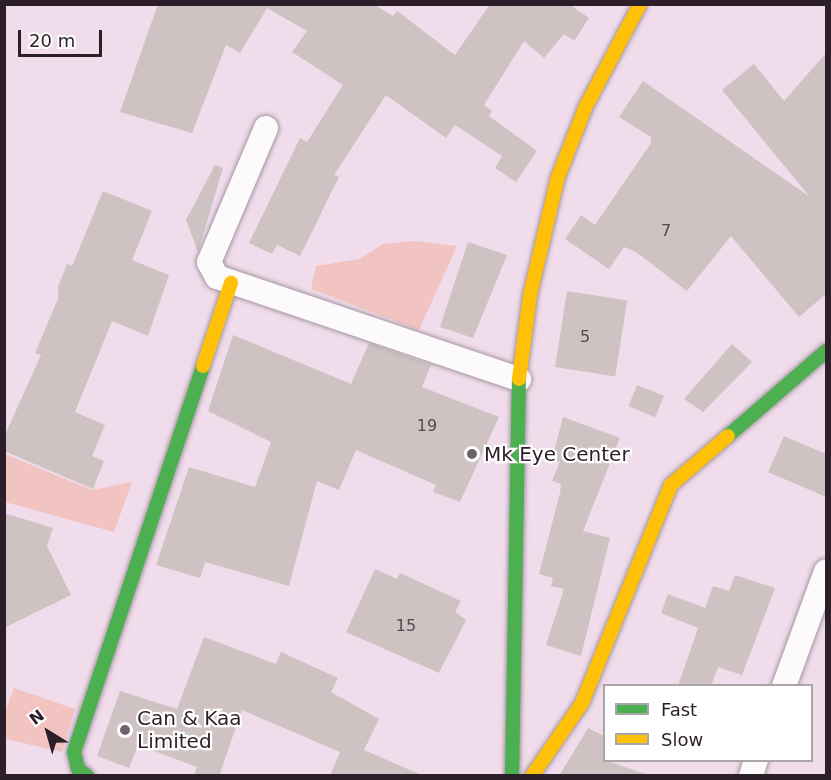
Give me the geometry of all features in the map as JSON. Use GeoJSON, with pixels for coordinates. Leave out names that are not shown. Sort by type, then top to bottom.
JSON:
{"type":"FeatureCollection","features":[{"type":"Feature","properties":{"kind":"street"},"geometry":{"type":"LineString","coordinates":[[512,776],[519,379],[530,295],[558,177],[586,106],[640,4]]}},
{"type":"Feature","properties":{"kind":"street"},"geometry":{"type":"LineString","coordinates":[[266,128],[209,262],[217,277],[519,379]]}},
{"type":"Feature","properties":{"kind":"street"},"geometry":{"type":"LineString","coordinates":[[87,776],[78,769],[74,752],[231,283]]}},
{"type":"Feature","properties":{"kind":"street"},"geometry":{"type":"LineString","coordinates":[[532,776],[582,703],[671,485],[826,351]]}},
{"type":"Feature","properties":{"kind":"street"},"geometry":{"type":"LineString","coordinates":[[785,684],[826,571]]}},
{"type":"Feature","properties":{"kind":"shaded area"},"geometry":{"type":"Polygon","coordinates":[[[416,241],[457,246],[419,330],[311,289],[316,266],[360,259],[383,244],[416,241]]]}},
{"type":"Feature","properties":{"kind":"shaded area"},"geometry":{"type":"Polygon","coordinates":[[[5,454],[92,490],[132,482],[114,532],[5,502],[5,454]]]}},
{"type":"Feature","properties":{"kind":"shaded area"},"geometry":{"type":"Polygon","coordinates":[[[14,688],[75,709],[62,752],[5,739],[4,714],[14,688]]]}},
{"type":"Feature","properties":{"kind":"building"},"geometry":{"type":"Polygon","coordinates":[[[158,4],[373,4],[393,16],[397,11],[455,55],[490,4],[569,4],[589,18],[574,41],[564,34],[544,58],[524,41],[484,105],[492,111],[489,116],[537,151],[516,182],[495,168],[502,156],[455,125],[446,138],[386,95],[334,175],[339,177],[300,256],[277,245],[272,254],[249,243],[300,138],[307,142],[343,85],[292,52],[307,31],[267,8],[240,53],[226,45],[192,133],[120,112],[158,4]]]}},
{"type":"Feature","properties":{"kind":"building"},"geometry":{"type":"Polygon","coordinates":[[[826,53],[826,294],[799,317],[731,236],[687,291],[636,252],[624,247],[609,269],[565,239],[581,215],[595,225],[651,143],[651,137],[619,117],[643,81],[810,197],[722,90],[754,64],[784,101],[826,53]]]}},
{"type":"Feature","properties":{"kind":"building"},"geometry":{"type":"Polygon","coordinates":[[[215,165],[223,168],[198,252],[186,220],[215,165]]]}},
{"type":"Feature","properties":{"kind":"building"},"geometry":{"type":"Polygon","coordinates":[[[103,191],[152,211],[132,260],[169,275],[148,336],[112,321],[75,412],[105,425],[92,456],[104,461],[93,489],[4,451],[4,437],[41,355],[35,353],[58,299],[58,287],[67,264],[72,266],[103,191]]]}},
{"type":"Feature","properties":{"kind":"building"},"geometry":{"type":"Polygon","coordinates":[[[468,242],[507,255],[473,338],[440,327],[468,242]]]}},
{"type":"Feature","properties":{"kind":"building"},"geometry":{"type":"Polygon","coordinates":[[[567,291],[627,301],[615,377],[555,367],[567,291]]]}},
{"type":"Feature","properties":{"kind":"building"},"geometry":{"type":"Polygon","coordinates":[[[233,335],[351,384],[369,343],[431,365],[422,387],[499,417],[460,502],[433,492],[436,485],[356,450],[339,490],[317,481],[289,586],[205,562],[200,578],[156,565],[189,467],[255,487],[271,442],[208,411],[233,335]]]}},
{"type":"Feature","properties":{"kind":"building"},"geometry":{"type":"Polygon","coordinates":[[[732,344],[752,362],[703,412],[684,399],[732,344]]]}},
{"type":"Feature","properties":{"kind":"building"},"geometry":{"type":"Polygon","coordinates":[[[637,385],[664,396],[655,417],[628,406],[637,385]]]}},
{"type":"Feature","properties":{"kind":"building"},"geometry":{"type":"Polygon","coordinates":[[[563,417],[620,438],[583,531],[610,538],[581,656],[546,645],[564,589],[551,586],[553,578],[539,574],[560,493],[561,484],[552,481],[560,462],[552,459],[563,417]]]}},
{"type":"Feature","properties":{"kind":"building"},"geometry":{"type":"Polygon","coordinates":[[[784,436],[826,454],[826,497],[768,472],[784,436]]]}},
{"type":"Feature","properties":{"kind":"building"},"geometry":{"type":"Polygon","coordinates":[[[4,513],[53,528],[47,546],[71,595],[4,628],[4,513]]]}},
{"type":"Feature","properties":{"kind":"building"},"geometry":{"type":"Polygon","coordinates":[[[375,569],[397,579],[400,573],[461,601],[455,612],[466,620],[439,673],[346,632],[375,569]]]}},
{"type":"Feature","properties":{"kind":"building"},"geometry":{"type":"Polygon","coordinates":[[[735,575],[775,588],[742,675],[718,667],[712,684],[679,684],[698,628],[661,613],[668,594],[705,608],[713,586],[729,591],[735,575]]]}},
{"type":"Feature","properties":{"kind":"building"},"geometry":{"type":"Polygon","coordinates":[[[204,637],[276,664],[281,652],[338,678],[331,692],[379,719],[364,750],[424,776],[330,776],[340,752],[242,710],[219,776],[194,776],[197,767],[138,745],[129,768],[97,756],[120,691],[177,709],[204,637]]]}},
{"type":"Feature","properties":{"kind":"building"},"geometry":{"type":"Polygon","coordinates":[[[588,728],[603,736],[603,762],[610,762],[652,776],[559,776],[588,728]]]}},
{"type":"Feature","properties":{"kind":"traffic: fast"},"geometry":{"type":"LineString","coordinates":[[728,436],[826,351]]}},
{"type":"Feature","properties":{"kind":"traffic: fast"},"geometry":{"type":"LineString","coordinates":[[87,776],[78,769],[74,752],[203,366]]}},
{"type":"Feature","properties":{"kind":"traffic: fast"},"geometry":{"type":"LineString","coordinates":[[512,776],[519,379]]}},
{"type":"Feature","properties":{"kind":"traffic: slow"},"geometry":{"type":"LineString","coordinates":[[519,379],[530,295],[558,177],[586,106],[640,4]]}},
{"type":"Feature","properties":{"kind":"traffic: slow"},"geometry":{"type":"LineString","coordinates":[[203,366],[231,283]]}},
{"type":"Feature","properties":{"kind":"traffic: slow"},"geometry":{"type":"LineString","coordinates":[[532,776],[582,703],[671,485],[728,436]]}},
{"type":"Feature","properties":{"kind":"place","name":"Mk Eye Center"},"geometry":{"type":"Point","coordinates":[472,454]}},
{"type":"Feature","properties":{"kind":"place","name":"Can & Kaa Limited"},"geometry":{"type":"Point","coordinates":[125,730]}}]}
